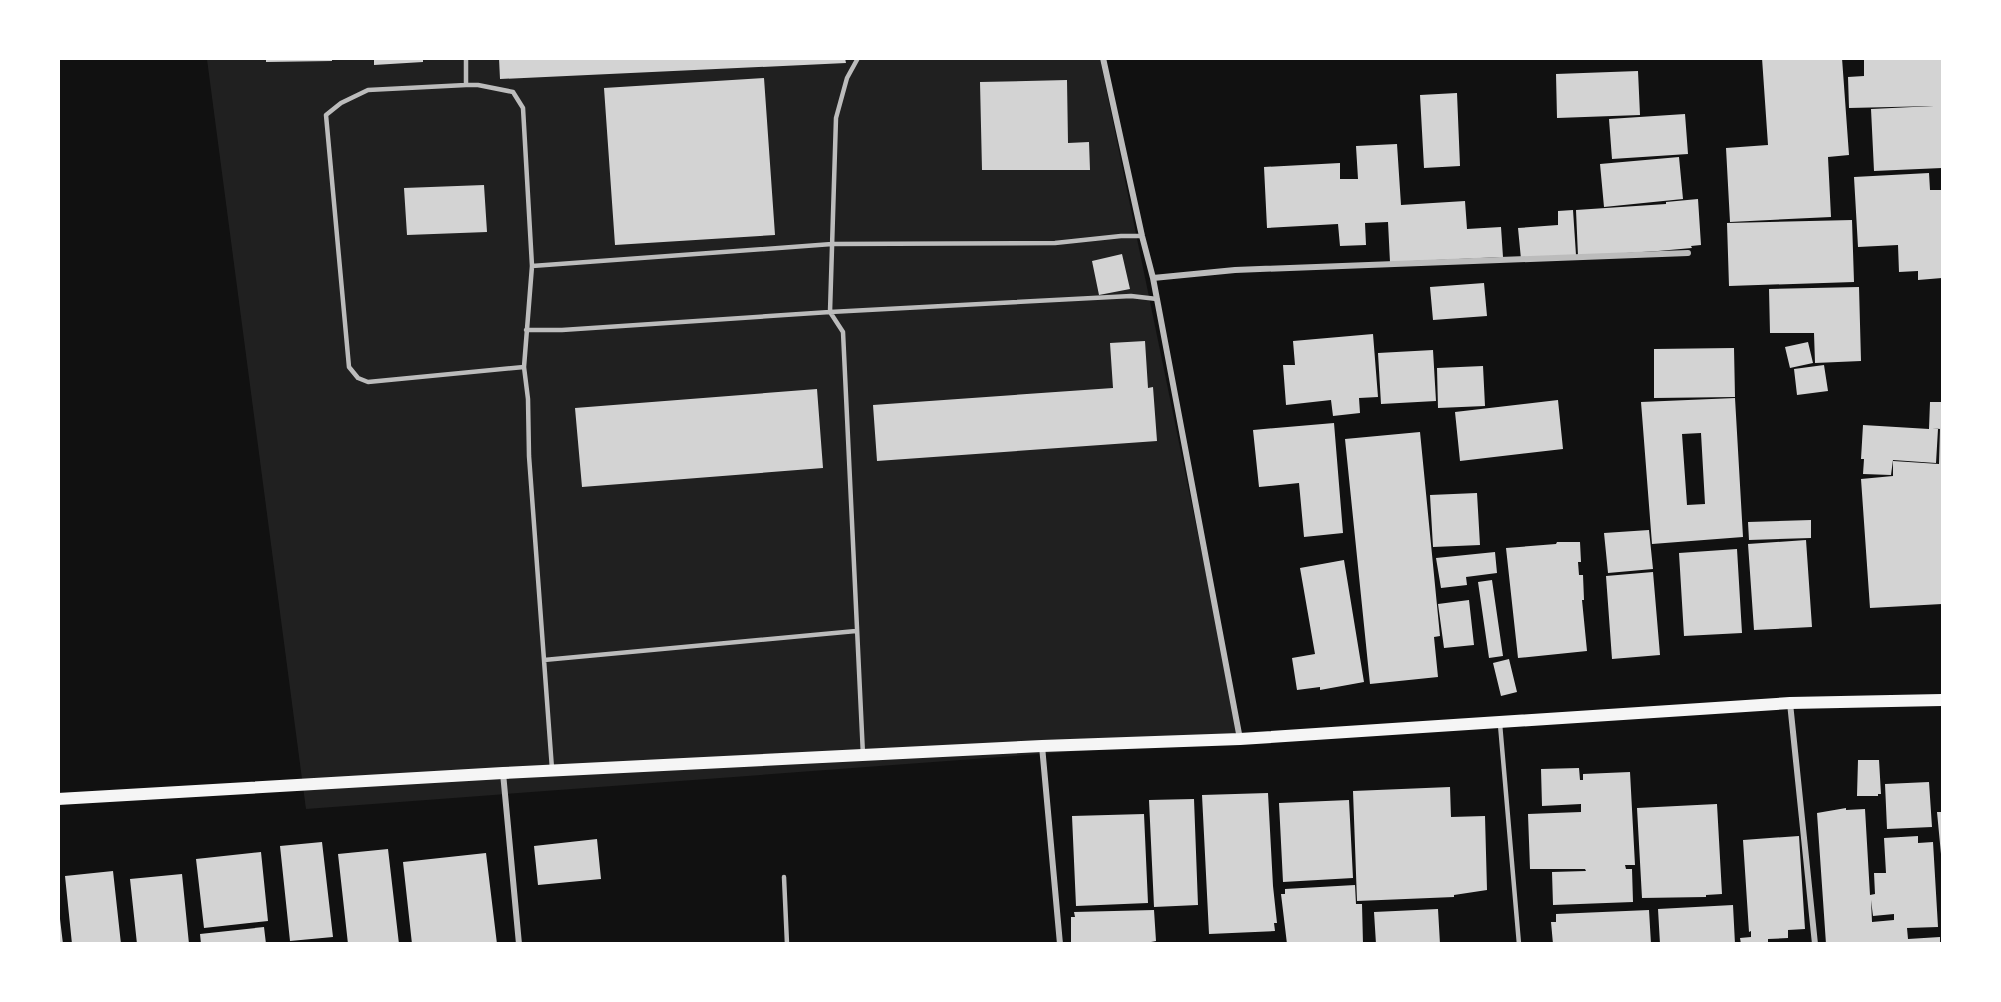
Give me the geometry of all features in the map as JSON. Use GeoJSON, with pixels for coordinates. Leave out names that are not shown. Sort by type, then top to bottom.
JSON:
{"type":"FeatureCollection","features":[{"type":"Feature","properties":{"kind":"main road"},"geometry":{"type":"LineString","coordinates":[[58,799],[503,773],[1042,746],[1240,739],[1790,703],[1942,700]]}},
{"type":"Feature","properties":{"kind":"street"},"geometry":{"type":"LineString","coordinates":[[1103,58],[1142,236],[1154,278],[1240,739]]}},
{"type":"Feature","properties":{"kind":"street"},"geometry":{"type":"LineString","coordinates":[[1154,278],[1235,270],[1688,253]]}},
{"type":"Feature","properties":{"kind":"street"},"geometry":{"type":"LineString","coordinates":[[1790,703],[1815,944]]}},
{"type":"Feature","properties":{"kind":"street"},"geometry":{"type":"LineString","coordinates":[[1042,746],[1060,944]]}},
{"type":"Feature","properties":{"kind":"street"},"geometry":{"type":"LineString","coordinates":[[503,773],[519,944]]}},
{"type":"Feature","properties":{"kind":"lane"},"geometry":{"type":"LineString","coordinates":[[466,58],[466,86]]}},
{"type":"Feature","properties":{"kind":"lane"},"geometry":{"type":"LineString","coordinates":[[858,58],[847,78],[836,118],[830,312],[843,332],[863,755]]}},
{"type":"Feature","properties":{"kind":"lane"},"geometry":{"type":"LineString","coordinates":[[524,367],[368,382],[357,378],[349,367],[326,115],[341,103],[368,90],[478,85],[513,92],[524,108],[532,266],[524,367],[552,771]]}},
{"type":"Feature","properties":{"kind":"lane"},"geometry":{"type":"LineString","coordinates":[[532,266],[832,244],[1055,243],[1142,236]]}},
{"type":"Feature","properties":{"kind":"lane"},"geometry":{"type":"LineString","coordinates":[[526,330],[1131,296],[1157,299]]}},
{"type":"Feature","properties":{"kind":"lane"},"geometry":{"type":"LineString","coordinates":[[544,660],[856,631]]}},
{"type":"Feature","properties":{"kind":"lane"},"geometry":{"type":"LineString","coordinates":[[1499,722],[1519,944]]}},
{"type":"Feature","properties":{"kind":"lane"},"geometry":{"type":"LineString","coordinates":[[784,877],[787,944]]}},
{"type":"Feature","properties":{"kind":"shaded area"},"geometry":{"type":"Polygon","coordinates":[[[207,59],[1100,59],[1240,739],[306,809],[207,59]]]}},
{"type":"Feature","properties":{"kind":"building"},"geometry":{"type":"Polygon","coordinates":[[[266,58],[332,58],[332,61],[266,62],[266,58]]]}},
{"type":"Feature","properties":{"kind":"building"},"geometry":{"type":"Polygon","coordinates":[[[374,58],[423,58],[423,62],[374,65],[374,58]]]}},
{"type":"Feature","properties":{"kind":"building"},"geometry":{"type":"Polygon","coordinates":[[[499,58],[845,58],[846,63],[500,79],[499,58]]]}},
{"type":"Feature","properties":{"kind":"building"},"geometry":{"type":"Polygon","coordinates":[[[1762,58],[1842,58],[1849,155],[1828,157],[1831,217],[1730,222],[1726,148],[1768,145],[1762,58]]]}},
{"type":"Feature","properties":{"kind":"building"},"geometry":{"type":"Polygon","coordinates":[[[1864,58],[1942,58],[1942,168],[1874,171],[1871,109],[1934,106],[1849,108],[1848,77],[1864,76],[1864,58]]]}},
{"type":"Feature","properties":{"kind":"building"},"geometry":{"type":"Polygon","coordinates":[[[1638,71],[1640,115],[1557,118],[1556,74],[1638,71]]]}},
{"type":"Feature","properties":{"kind":"building"},"geometry":{"type":"Polygon","coordinates":[[[764,78],[775,235],[615,245],[604,88],[764,78]]]}},
{"type":"Feature","properties":{"kind":"building"},"geometry":{"type":"Polygon","coordinates":[[[1067,80],[1068,143],[1089,142],[1090,170],[982,170],[980,82],[1067,80]]]}},
{"type":"Feature","properties":{"kind":"building"},"geometry":{"type":"Polygon","coordinates":[[[1457,93],[1460,166],[1424,168],[1420,95],[1457,93]]]}},
{"type":"Feature","properties":{"kind":"building"},"geometry":{"type":"Polygon","coordinates":[[[1685,114],[1688,154],[1612,159],[1609,119],[1685,114]]]}},
{"type":"Feature","properties":{"kind":"building"},"geometry":{"type":"Polygon","coordinates":[[[1397,144],[1401,205],[1465,201],[1467,229],[1501,227],[1503,257],[1390,262],[1388,222],[1365,223],[1366,245],[1340,246],[1338,224],[1267,228],[1264,167],[1340,163],[1340,179],[1358,179],[1356,146],[1397,144]]]}},
{"type":"Feature","properties":{"kind":"building"},"geometry":{"type":"Polygon","coordinates":[[[1679,157],[1683,199],[1604,207],[1600,164],[1679,157]]]}},
{"type":"Feature","properties":{"kind":"building"},"geometry":{"type":"Polygon","coordinates":[[[1929,173],[1930,190],[1942,190],[1942,278],[1918,280],[1918,271],[1899,272],[1898,245],[1858,247],[1854,177],[1929,173]]]}},
{"type":"Feature","properties":{"kind":"building"},"geometry":{"type":"Polygon","coordinates":[[[484,185],[487,232],[407,235],[404,188],[484,185]]]}},
{"type":"Feature","properties":{"kind":"building"},"geometry":{"type":"Polygon","coordinates":[[[1698,199],[1701,245],[1691,246],[1692,248],[1578,256],[1576,210],[1666,204],[1666,202],[1698,199]]]}},
{"type":"Feature","properties":{"kind":"building"},"geometry":{"type":"Polygon","coordinates":[[[1573,210],[1576,255],[1521,259],[1518,228],[1558,225],[1558,211],[1573,210]]]}},
{"type":"Feature","properties":{"kind":"building"},"geometry":{"type":"Polygon","coordinates":[[[1852,220],[1854,282],[1729,286],[1727,223],[1852,220]]]}},
{"type":"Feature","properties":{"kind":"building"},"geometry":{"type":"Polygon","coordinates":[[[1122,254],[1130,289],[1099,295],[1092,261],[1122,254]]]}},
{"type":"Feature","properties":{"kind":"building"},"geometry":{"type":"Polygon","coordinates":[[[1484,283],[1487,316],[1433,320],[1430,287],[1484,283]]]}},
{"type":"Feature","properties":{"kind":"building"},"geometry":{"type":"Polygon","coordinates":[[[1859,287],[1861,361],[1815,363],[1814,333],[1770,333],[1769,289],[1859,287]]]}},
{"type":"Feature","properties":{"kind":"building"},"geometry":{"type":"Polygon","coordinates":[[[1373,334],[1378,397],[1359,398],[1360,413],[1333,416],[1331,400],[1286,405],[1283,365],[1295,365],[1293,341],[1373,334]]]}},
{"type":"Feature","properties":{"kind":"building"},"geometry":{"type":"Polygon","coordinates":[[[1145,341],[1148,388],[1153,387],[1157,441],[877,461],[873,405],[1113,388],[1110,343],[1145,341]]]}},
{"type":"Feature","properties":{"kind":"building"},"geometry":{"type":"Polygon","coordinates":[[[1808,342],[1813,363],[1790,368],[1785,347],[1808,342]]]}},
{"type":"Feature","properties":{"kind":"building"},"geometry":{"type":"Polygon","coordinates":[[[1734,348],[1735,397],[1654,398],[1654,349],[1734,348]]]}},
{"type":"Feature","properties":{"kind":"building"},"geometry":{"type":"Polygon","coordinates":[[[1433,350],[1436,401],[1381,404],[1378,353],[1433,350]]]}},
{"type":"Feature","properties":{"kind":"building"},"geometry":{"type":"Polygon","coordinates":[[[1824,365],[1828,391],[1797,395],[1794,369],[1824,365]]]}},
{"type":"Feature","properties":{"kind":"building"},"geometry":{"type":"Polygon","coordinates":[[[1483,366],[1485,406],[1438,408],[1437,368],[1483,366]]]}},
{"type":"Feature","properties":{"kind":"building"},"geometry":{"type":"Polygon","coordinates":[[[817,389],[823,468],[582,487],[575,408],[817,389]]]}},
{"type":"Feature","properties":{"kind":"building"},"geometry":{"type":"Polygon","coordinates":[[[1735,398],[1743,537],[1652,544],[1641,402],[1735,398]],[[1701,433],[1682,434],[1687,505],[1705,504],[1701,433]]]}},
{"type":"Feature","properties":{"kind":"building"},"geometry":{"type":"Polygon","coordinates":[[[1558,400],[1563,449],[1460,461],[1455,412],[1558,400]]]}},
{"type":"Feature","properties":{"kind":"building"},"geometry":{"type":"Polygon","coordinates":[[[1930,402],[1942,402],[1942,604],[1870,608],[1861,479],[1893,476],[1893,461],[1939,464],[1940,429],[1932,428],[1938,429],[1936,463],[1893,460],[1891,475],[1863,474],[1864,459],[1861,459],[1863,425],[1929,429],[1930,402]]]}},
{"type":"Feature","properties":{"kind":"building"},"geometry":{"type":"Polygon","coordinates":[[[1334,423],[1343,533],[1304,537],[1299,483],[1259,487],[1253,430],[1334,423]]]}},
{"type":"Feature","properties":{"kind":"building"},"geometry":{"type":"Polygon","coordinates":[[[1420,432],[1440,636],[1434,637],[1438,677],[1370,684],[1345,439],[1420,432]]]}},
{"type":"Feature","properties":{"kind":"building"},"geometry":{"type":"Polygon","coordinates":[[[1477,493],[1480,545],[1433,547],[1430,495],[1477,493]]]}},
{"type":"Feature","properties":{"kind":"building"},"geometry":{"type":"Polygon","coordinates":[[[1811,520],[1811,538],[1749,540],[1748,522],[1811,520]]]}},
{"type":"Feature","properties":{"kind":"building"},"geometry":{"type":"Polygon","coordinates":[[[1649,530],[1653,569],[1608,573],[1604,533],[1649,530]]]}},
{"type":"Feature","properties":{"kind":"building"},"geometry":{"type":"Polygon","coordinates":[[[1806,540],[1812,627],[1754,630],[1748,544],[1806,540]]]}},
{"type":"Feature","properties":{"kind":"building"},"geometry":{"type":"Polygon","coordinates":[[[1557,542],[1580,542],[1581,562],[1578,562],[1579,575],[1583,575],[1584,600],[1582,600],[1587,651],[1518,658],[1506,548],[1556,544],[1557,542]]]}},
{"type":"Feature","properties":{"kind":"building"},"geometry":{"type":"Polygon","coordinates":[[[1737,549],[1742,633],[1684,636],[1679,553],[1737,549]]]}},
{"type":"Feature","properties":{"kind":"building"},"geometry":{"type":"Polygon","coordinates":[[[1495,552],[1497,573],[1466,577],[1467,585],[1441,588],[1436,558],[1495,552]]]}},
{"type":"Feature","properties":{"kind":"building"},"geometry":{"type":"Polygon","coordinates":[[[1344,560],[1364,682],[1320,690],[1320,687],[1297,690],[1292,658],[1315,654],[1300,568],[1344,560]]]}},
{"type":"Feature","properties":{"kind":"building"},"geometry":{"type":"Polygon","coordinates":[[[1653,572],[1660,655],[1612,659],[1606,576],[1653,572]]]}},
{"type":"Feature","properties":{"kind":"building"},"geometry":{"type":"Polygon","coordinates":[[[1492,580],[1503,656],[1489,658],[1478,582],[1492,580]]]}},
{"type":"Feature","properties":{"kind":"building"},"geometry":{"type":"Polygon","coordinates":[[[1469,600],[1474,645],[1444,648],[1438,604],[1469,600]]]}},
{"type":"Feature","properties":{"kind":"building"},"geometry":{"type":"Polygon","coordinates":[[[1509,659],[1517,692],[1501,696],[1493,663],[1509,659]]]}},
{"type":"Feature","properties":{"kind":"building"},"geometry":{"type":"Polygon","coordinates":[[[1858,760],[1879,760],[1881,794],[1878,796],[1857,796],[1858,760]]]}},
{"type":"Feature","properties":{"kind":"building"},"geometry":{"type":"Polygon","coordinates":[[[1579,768],[1580,780],[1583,780],[1583,774],[1630,772],[1635,865],[1625,865],[1626,869],[1632,869],[1633,902],[1553,905],[1552,872],[1586,871],[1585,869],[1530,869],[1528,814],[1581,812],[1581,804],[1542,806],[1541,769],[1579,768]]]}},
{"type":"Feature","properties":{"kind":"building"},"geometry":{"type":"Polygon","coordinates":[[[1929,782],[1932,827],[1887,829],[1885,784],[1929,782]]]}},
{"type":"Feature","properties":{"kind":"building"},"geometry":{"type":"Polygon","coordinates":[[[1450,787],[1451,817],[1485,816],[1487,890],[1454,895],[1454,897],[1357,901],[1353,791],[1450,787]]]}},
{"type":"Feature","properties":{"kind":"building"},"geometry":{"type":"Polygon","coordinates":[[[1268,793],[1277,923],[1274,923],[1275,931],[1209,934],[1202,795],[1268,793]]]}},
{"type":"Feature","properties":{"kind":"building"},"geometry":{"type":"Polygon","coordinates":[[[1194,799],[1198,905],[1154,907],[1149,800],[1194,799]]]}},
{"type":"Feature","properties":{"kind":"building"},"geometry":{"type":"Polygon","coordinates":[[[1349,800],[1353,878],[1283,882],[1279,803],[1349,800]]]}},
{"type":"Feature","properties":{"kind":"building"},"geometry":{"type":"Polygon","coordinates":[[[1717,804],[1722,894],[1706,895],[1706,897],[1642,898],[1637,808],[1717,804]]]}},
{"type":"Feature","properties":{"kind":"building"},"geometry":{"type":"Polygon","coordinates":[[[1846,808],[1846,810],[1865,809],[1870,895],[1875,894],[1874,873],[1886,873],[1884,838],[1918,836],[1918,843],[1933,842],[1938,927],[1907,928],[1908,939],[1940,937],[1940,944],[1826,944],[1817,813],[1846,808]],[[1871,900],[1872,922],[1894,920],[1894,914],[1873,916],[1871,900]]]}},
{"type":"Feature","properties":{"kind":"building"},"geometry":{"type":"Polygon","coordinates":[[[1937,812],[1942,812],[1942,854],[1941,854],[1937,812]]]}},
{"type":"Feature","properties":{"kind":"building"},"geometry":{"type":"Polygon","coordinates":[[[1144,814],[1148,903],[1076,906],[1072,816],[1144,814]]]}},
{"type":"Feature","properties":{"kind":"building"},"geometry":{"type":"Polygon","coordinates":[[[1799,836],[1805,929],[1788,930],[1788,938],[1768,939],[1768,944],[1741,944],[1740,938],[1751,937],[1743,840],[1799,836]]]}},
{"type":"Feature","properties":{"kind":"building"},"geometry":{"type":"Polygon","coordinates":[[[597,839],[601,879],[538,885],[534,846],[597,839]]]}},
{"type":"Feature","properties":{"kind":"building"},"geometry":{"type":"Polygon","coordinates":[[[322,842],[333,937],[290,941],[280,846],[322,842]]]}},
{"type":"Feature","properties":{"kind":"building"},"geometry":{"type":"Polygon","coordinates":[[[388,849],[399,944],[348,944],[338,854],[388,849]]]}},
{"type":"Feature","properties":{"kind":"building"},"geometry":{"type":"Polygon","coordinates":[[[261,852],[268,921],[204,928],[196,859],[261,852]]]}},
{"type":"Feature","properties":{"kind":"building"},"geometry":{"type":"Polygon","coordinates":[[[486,853],[497,944],[412,944],[403,862],[486,853]]]}},
{"type":"Feature","properties":{"kind":"building"},"geometry":{"type":"Polygon","coordinates":[[[113,871],[121,944],[72,944],[65,876],[113,871]]]}},
{"type":"Feature","properties":{"kind":"building"},"geometry":{"type":"Polygon","coordinates":[[[182,874],[189,944],[137,944],[130,879],[182,874]]]}},
{"type":"Feature","properties":{"kind":"building"},"geometry":{"type":"Polygon","coordinates":[[[1355,885],[1356,904],[1362,904],[1363,944],[1287,944],[1281,894],[1285,894],[1285,889],[1355,885]]]}},
{"type":"Feature","properties":{"kind":"building"},"geometry":{"type":"Polygon","coordinates":[[[1733,905],[1735,944],[1660,944],[1658,909],[1733,905]]]}},
{"type":"Feature","properties":{"kind":"building"},"geometry":{"type":"Polygon","coordinates":[[[1438,909],[1440,944],[1376,944],[1374,912],[1438,909]]]}},
{"type":"Feature","properties":{"kind":"building"},"geometry":{"type":"Polygon","coordinates":[[[1154,910],[1156,941],[1151,944],[1071,944],[1071,917],[1075,917],[1074,912],[1154,910]]]}},
{"type":"Feature","properties":{"kind":"building"},"geometry":{"type":"Polygon","coordinates":[[[1649,910],[1651,944],[1553,944],[1551,922],[1556,922],[1556,914],[1649,910]]]}},
{"type":"Feature","properties":{"kind":"building"},"geometry":{"type":"Polygon","coordinates":[[[58,919],[60,919],[63,944],[58,944],[58,919]]]}},
{"type":"Feature","properties":{"kind":"building"},"geometry":{"type":"Polygon","coordinates":[[[264,927],[266,944],[201,944],[200,934],[264,927]]]}}]}
